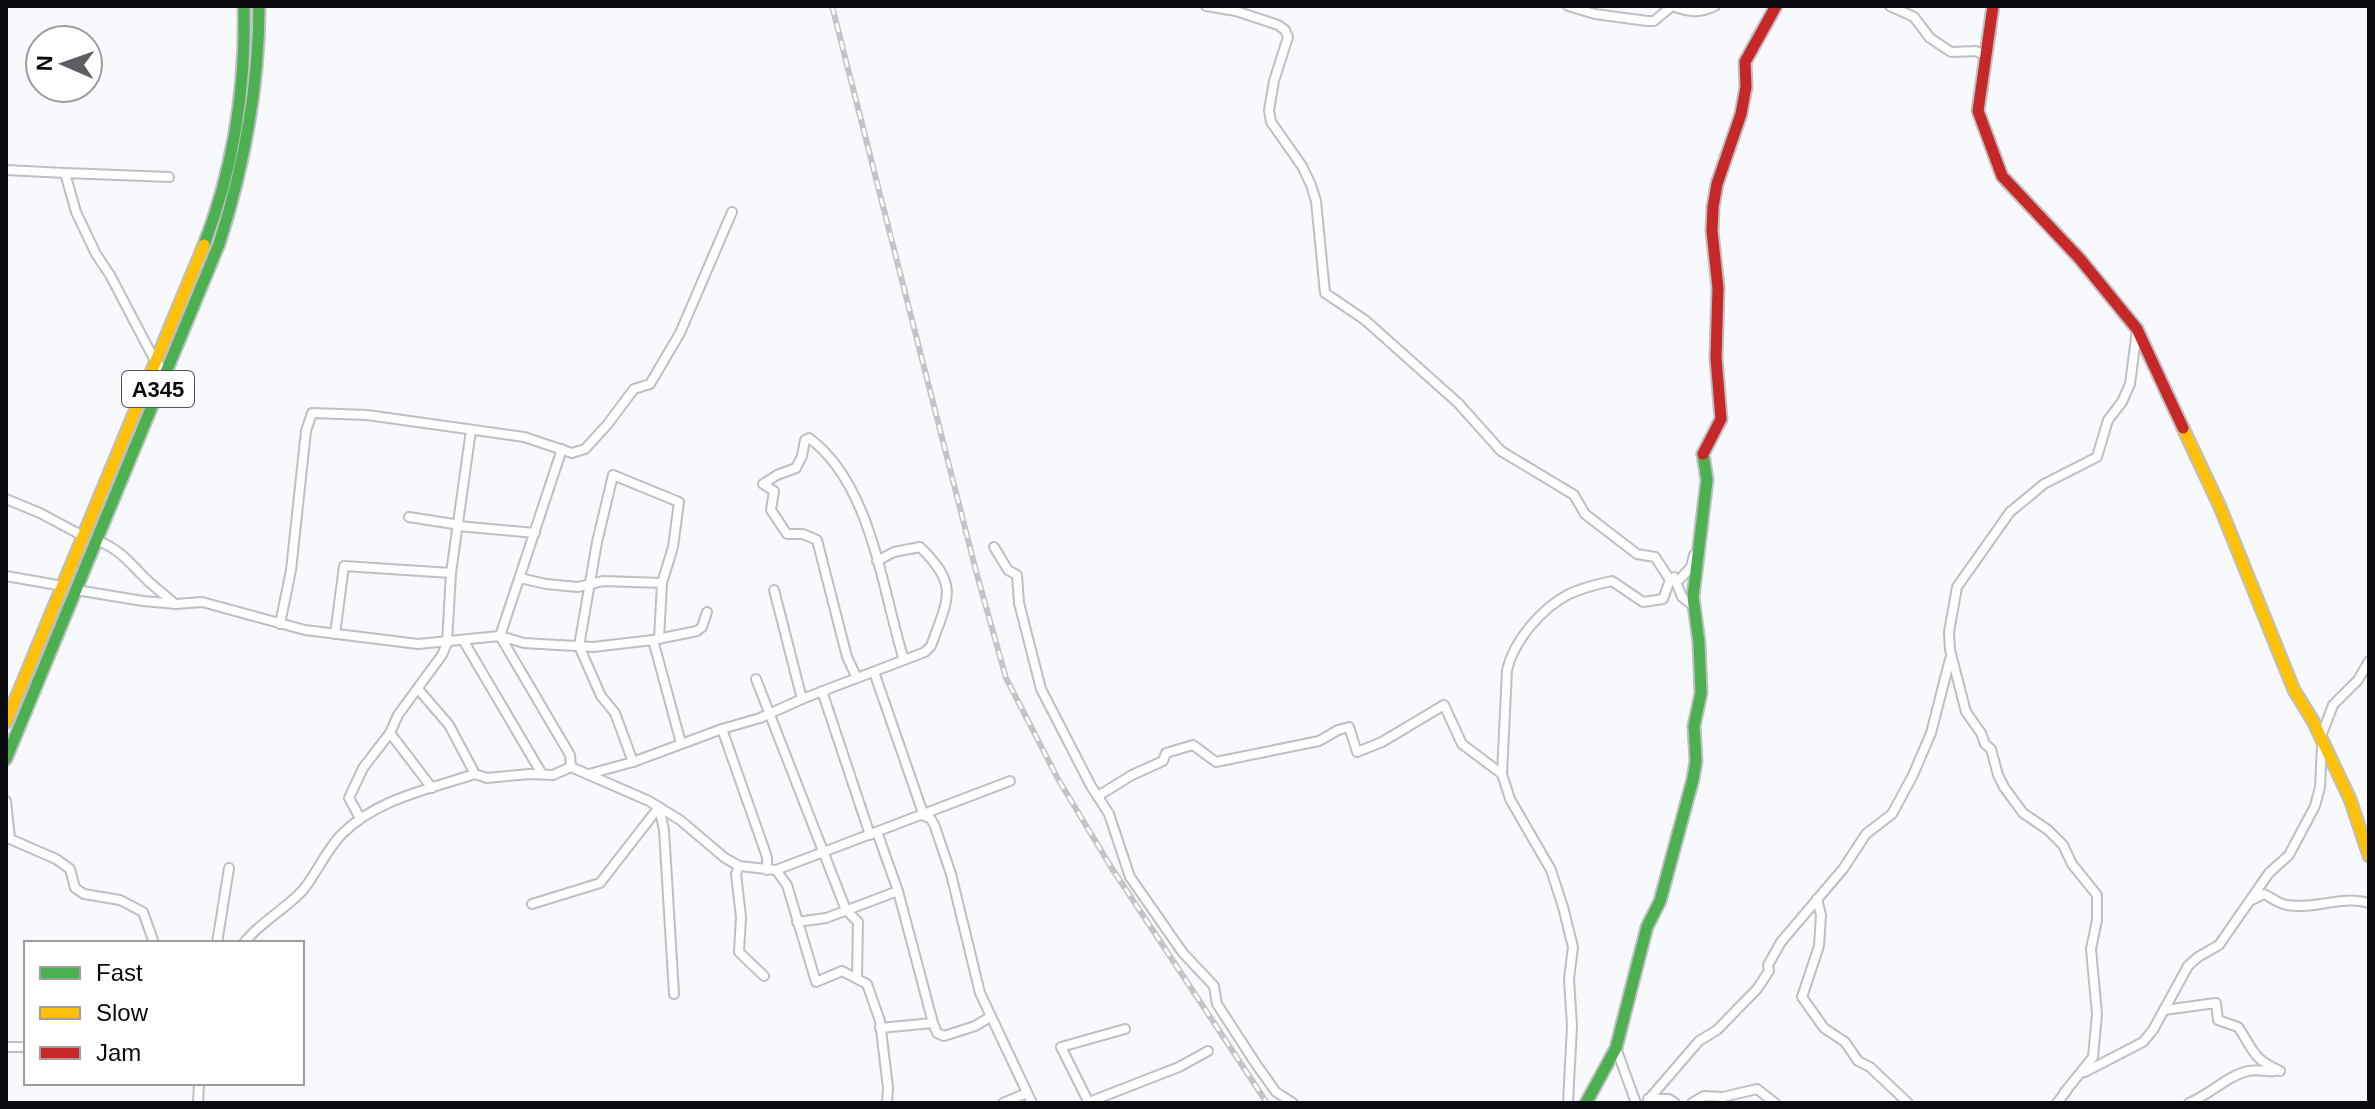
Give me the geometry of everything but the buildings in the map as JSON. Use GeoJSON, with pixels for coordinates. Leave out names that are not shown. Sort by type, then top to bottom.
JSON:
{"type":"FeatureCollection","features":[{"type":"Feature","properties":{"kind":"main road","name":"A345"},"geometry":{"type":"LineString","coordinates":[[6,722],[206,237],[229,169],[243,83],[244,6]]}},
{"type":"Feature","properties":{"kind":"main road","name":"A345"},"geometry":{"type":"LineString","coordinates":[[6,759],[219,244],[242,168],[256,98],[259,6]]}},
{"type":"Feature","properties":{"kind":"main road"},"geometry":{"type":"LineString","coordinates":[[1586,1103],[1616,1048],[1647,927],[1660,901],[1693,779],[1696,761],[1694,726],[1701,693],[1693,597],[1696,551],[1702,528],[1707,480],[1703,454],[1721,419],[1716,358],[1718,288],[1712,231],[1713,207],[1717,184],[1741,114],[1746,87],[1745,62],[1776,6]]}},
{"type":"Feature","properties":{"kind":"main road"},"geometry":{"type":"LineString","coordinates":[[1993,6],[1978,111],[2002,176],[2080,259],[2137,329],[2220,507],[2294,690],[2313,721],[2350,799],[2369,856]]}},
{"type":"Feature","properties":{"kind":"street"},"geometry":{"type":"LineString","coordinates":[[1206,6],[1236,11],[1278,25],[1288,37],[1274,81],[1269,110],[1271,122],[1302,166],[1316,201],[1325,293],[1365,320],[1458,403],[1501,451],[1574,495],[1585,514],[1637,554],[1655,557],[1674,580],[1682,597],[1695,607]]}},
{"type":"Feature","properties":{"kind":"street"},"geometry":{"type":"LineString","coordinates":[[1568,6],[1595,14],[1647,21],[1654,21],[1672,6],[1702,13],[1715,6]]}},
{"type":"Feature","properties":{"kind":"street"},"geometry":{"type":"LineString","coordinates":[[1890,6],[1914,17],[1930,38],[1951,52],[1976,51],[1984,55]]}},
{"type":"Feature","properties":{"kind":"street"},"geometry":{"type":"LineString","coordinates":[[6,170],[169,177]]}},
{"type":"Feature","properties":{"kind":"street"},"geometry":{"type":"LineString","coordinates":[[65,173],[76,212],[89,240],[154,359],[165,372]]}},
{"type":"Feature","properties":{"kind":"street"},"geometry":{"type":"LineString","coordinates":[[280,624],[291,570],[306,431],[312,413],[367,415],[524,437],[572,453],[585,449],[634,389],[650,384],[680,333],[732,212]]}},
{"type":"Feature","properties":{"kind":"street"},"geometry":{"type":"LineString","coordinates":[[1649,1099],[1699,1041],[1717,1030],[1757,989],[1769,971],[1768,965],[1775,950],[1858,849],[1866,834],[1892,814],[1931,733],[1949,663],[1949,632],[1957,587],[2010,512],[2044,484],[2097,457],[2108,420],[2122,402],[2130,384],[2137,329]]}},
{"type":"Feature","properties":{"kind":"street"},"geometry":{"type":"LineString","coordinates":[[360,818],[349,798],[363,768],[390,733],[398,715],[447,643],[451,573],[471,430]]}},
{"type":"Feature","properties":{"kind":"street"},"geometry":{"type":"LineString","coordinates":[[857,678],[847,657],[817,540],[803,534],[787,534],[771,510],[774,491],[763,484],[796,468],[805,440],[813,440],[849,484],[865,521],[904,660]]}},
{"type":"Feature","properties":{"kind":"street"},"geometry":{"type":"LineString","coordinates":[[562,449],[500,636],[570,755],[571,767]]}},
{"type":"Feature","properties":{"kind":"street"},"geometry":{"type":"LineString","coordinates":[[633,762],[615,713],[601,696],[579,646],[613,475],[679,502],[673,547],[662,583],[656,640],[681,743]]}},
{"type":"Feature","properties":{"kind":"street"},"geometry":{"type":"LineString","coordinates":[[6,499],[83,536]]}},
{"type":"Feature","properties":{"kind":"street"},"geometry":{"type":"LineString","coordinates":[[409,517],[459,526],[535,533]]}},
{"type":"Feature","properties":{"kind":"street"},"geometry":{"type":"LineString","coordinates":[[96,540],[111,545],[132,561],[141,574],[176,604]]}},
{"type":"Feature","properties":{"kind":"street"},"geometry":{"type":"LineString","coordinates":[[588,774],[633,762],[771,714],[925,652],[931,646],[948,598],[939,566],[920,547],[894,552],[877,561]]}},
{"type":"Feature","properties":{"kind":"street"},"geometry":{"type":"LineString","coordinates":[[994,547],[1008,570],[1017,575],[1022,616],[1041,689],[1109,814],[1130,877],[1183,953],[1214,986],[1217,1004],[1263,1074],[1276,1092],[1293,1103]]}},
{"type":"Feature","properties":{"kind":"street"},"geometry":{"type":"LineString","coordinates":[[1568,1103],[1572,1026],[1569,979],[1573,947],[1551,870],[1510,799],[1502,774],[1507,670],[1510,658],[1527,632],[1557,602],[1575,591],[1612,581],[1643,602],[1663,599],[1674,580],[1691,567],[1696,551]]}},
{"type":"Feature","properties":{"kind":"street"},"geometry":{"type":"LineString","coordinates":[[335,634],[344,566],[451,573]]}},
{"type":"Feature","properties":{"kind":"street"},"geometry":{"type":"LineString","coordinates":[[6,576],[63,586]]}},
{"type":"Feature","properties":{"kind":"street"},"geometry":{"type":"LineString","coordinates":[[520,578],[546,584],[589,586],[603,581],[662,583]]}},
{"type":"Feature","properties":{"kind":"street"},"geometry":{"type":"LineString","coordinates":[[76,590],[176,604],[212,604],[280,624],[418,644],[500,636],[524,643],[579,646],[656,640],[697,631],[702,627],[707,612]]}},
{"type":"Feature","properties":{"kind":"street"},"geometry":{"type":"LineString","coordinates":[[774,590],[802,699]]}},
{"type":"Feature","properties":{"kind":"street"},"geometry":{"type":"LineString","coordinates":[[463,640],[542,774]]}},
{"type":"Feature","properties":{"kind":"street"},"geometry":{"type":"LineString","coordinates":[[1950,650],[1966,712],[1991,749],[2004,787],[2023,813],[2063,845],[2072,864],[2097,895],[2097,920],[2091,949],[2097,1014],[2093,1057],[2057,1103]]}},
{"type":"Feature","properties":{"kind":"street"},"geometry":{"type":"LineString","coordinates":[[2064,1093],[2089,1068],[2134,1049],[2143,1042],[2153,1030],[2188,966],[2219,945],[2269,873],[2289,855],[2315,806],[2320,787],[2321,742],[2333,705],[2358,680],[2369,661]]}},
{"type":"Feature","properties":{"kind":"street"},"geometry":{"type":"LineString","coordinates":[[874,672],[924,816],[934,824],[951,874],[980,993],[1032,1103]]}},
{"type":"Feature","properties":{"kind":"street"},"geometry":{"type":"LineString","coordinates":[[756,679],[846,910],[858,922],[857,977]]}},
{"type":"Feature","properties":{"kind":"street"},"geometry":{"type":"LineString","coordinates":[[418,689],[449,725],[475,774]]}},
{"type":"Feature","properties":{"kind":"street"},"geometry":{"type":"LineString","coordinates":[[822,691],[898,891],[937,1033],[944,1036],[975,1026],[990,1017]]}},
{"type":"Feature","properties":{"kind":"street"},"geometry":{"type":"LineString","coordinates":[[1098,796],[1163,761],[1166,753],[1193,745],[1216,762],[1319,741],[1349,727],[1357,752],[1382,742],[1444,705],[1462,744],[1502,774]]}},
{"type":"Feature","properties":{"kind":"street"},"geometry":{"type":"LineString","coordinates":[[722,729],[772,870],[787,885],[816,982],[842,971],[867,984],[880,1028],[887,1103]]}},
{"type":"Feature","properties":{"kind":"street"},"geometry":{"type":"LineString","coordinates":[[390,733],[432,788]]}},
{"type":"Feature","properties":{"kind":"street"},"geometry":{"type":"LineString","coordinates":[[246,941],[259,925],[302,891],[339,836],[360,818],[378,807],[475,774],[487,778],[553,775],[571,767],[659,807],[739,866],[772,870],[924,816],[1010,781]]}},
{"type":"Feature","properties":{"kind":"street"},"geometry":{"type":"LineString","coordinates":[[6,801],[8,840],[56,859],[70,869],[75,888],[84,894],[120,900],[143,912],[153,941]]}},
{"type":"Feature","properties":{"kind":"street"},"geometry":{"type":"LineString","coordinates":[[532,904],[600,883],[659,807]]}},
{"type":"Feature","properties":{"kind":"street"},"geometry":{"type":"LineString","coordinates":[[659,807],[665,845],[674,994]]}},
{"type":"Feature","properties":{"kind":"street"},"geometry":{"type":"LineString","coordinates":[[739,866],[736,874],[741,917],[739,952],[764,976]]}},
{"type":"Feature","properties":{"kind":"street"},"geometry":{"type":"LineString","coordinates":[[217,941],[229,868]]}},
{"type":"Feature","properties":{"kind":"street"},"geometry":{"type":"LineString","coordinates":[[797,922],[826,918],[898,891]]}},
{"type":"Feature","properties":{"kind":"street"},"geometry":{"type":"LineString","coordinates":[[2248,903],[2264,894],[2282,904],[2297,906],[2334,900],[2369,903]]}},
{"type":"Feature","properties":{"kind":"street"},"geometry":{"type":"LineString","coordinates":[[1817,899],[1821,915],[1820,936],[1802,997],[1824,1028],[1845,1042],[1858,1061],[1870,1067],[1908,1103]]}},
{"type":"Feature","properties":{"kind":"street"},"geometry":{"type":"LineString","coordinates":[[2164,1010],[2216,1003],[2218,1020],[2238,1027],[2251,1052],[2266,1065],[2280,1071],[2249,1071],[2228,1080],[2206,1097],[2189,1103]]}},
{"type":"Feature","properties":{"kind":"street"},"geometry":{"type":"LineString","coordinates":[[880,1028],[933,1023]]}},
{"type":"Feature","properties":{"kind":"street"},"geometry":{"type":"LineString","coordinates":[[1125,1029],[1061,1047],[1089,1103],[1179,1067],[1208,1051]]}},
{"type":"Feature","properties":{"kind":"street"},"geometry":{"type":"LineString","coordinates":[[1616,1048],[1636,1101],[1669,1099],[1675,1103]]}},
{"type":"Feature","properties":{"kind":"street"},"geometry":{"type":"LineString","coordinates":[[1692,1103],[1704,1096],[1723,1097],[1757,1089],[1775,1103]]}},
{"type":"Feature","properties":{"kind":"street"},"geometry":{"type":"LineString","coordinates":[[1003,1103],[1027,1093]]}},
{"type":"Feature","properties":{"kind":"railway"},"geometry":{"type":"LineString","coordinates":[[832,6],[1006,678],[1058,779],[1111,867],[1267,1103]]}},
{"type":"Feature","properties":{"kind":"traffic: fast"},"geometry":{"type":"LineString","coordinates":[[204,245],[223,186],[236,127],[243,67],[244,6]]}},
{"type":"Feature","properties":{"kind":"traffic: fast"},"geometry":{"type":"LineString","coordinates":[[6,759],[219,244],[236,185],[253,97],[259,6]]}},
{"type":"Feature","properties":{"kind":"traffic: fast"},"geometry":{"type":"LineString","coordinates":[[1586,1103],[1616,1048],[1647,927],[1660,901],[1693,779],[1696,761],[1694,726],[1701,693],[1693,597],[1707,480],[1703,454]]}},
{"type":"Feature","properties":{"kind":"traffic: slow"},"geometry":{"type":"LineString","coordinates":[[6,722],[204,245]]}},
{"type":"Feature","properties":{"kind":"traffic: slow"},"geometry":{"type":"LineString","coordinates":[[2183,428],[2220,507],[2294,690],[2313,721],[2350,799],[2369,856]]}},
{"type":"Feature","properties":{"kind":"traffic: jam"},"geometry":{"type":"LineString","coordinates":[[1703,454],[1721,419],[1716,358],[1718,288],[1712,231],[1713,207],[1717,184],[1741,114],[1746,87],[1745,62],[1776,6]]}},
{"type":"Feature","properties":{"kind":"traffic: jam"},"geometry":{"type":"LineString","coordinates":[[1993,6],[1978,111],[2002,176],[2080,259],[2137,329],[2183,428]]}}]}
